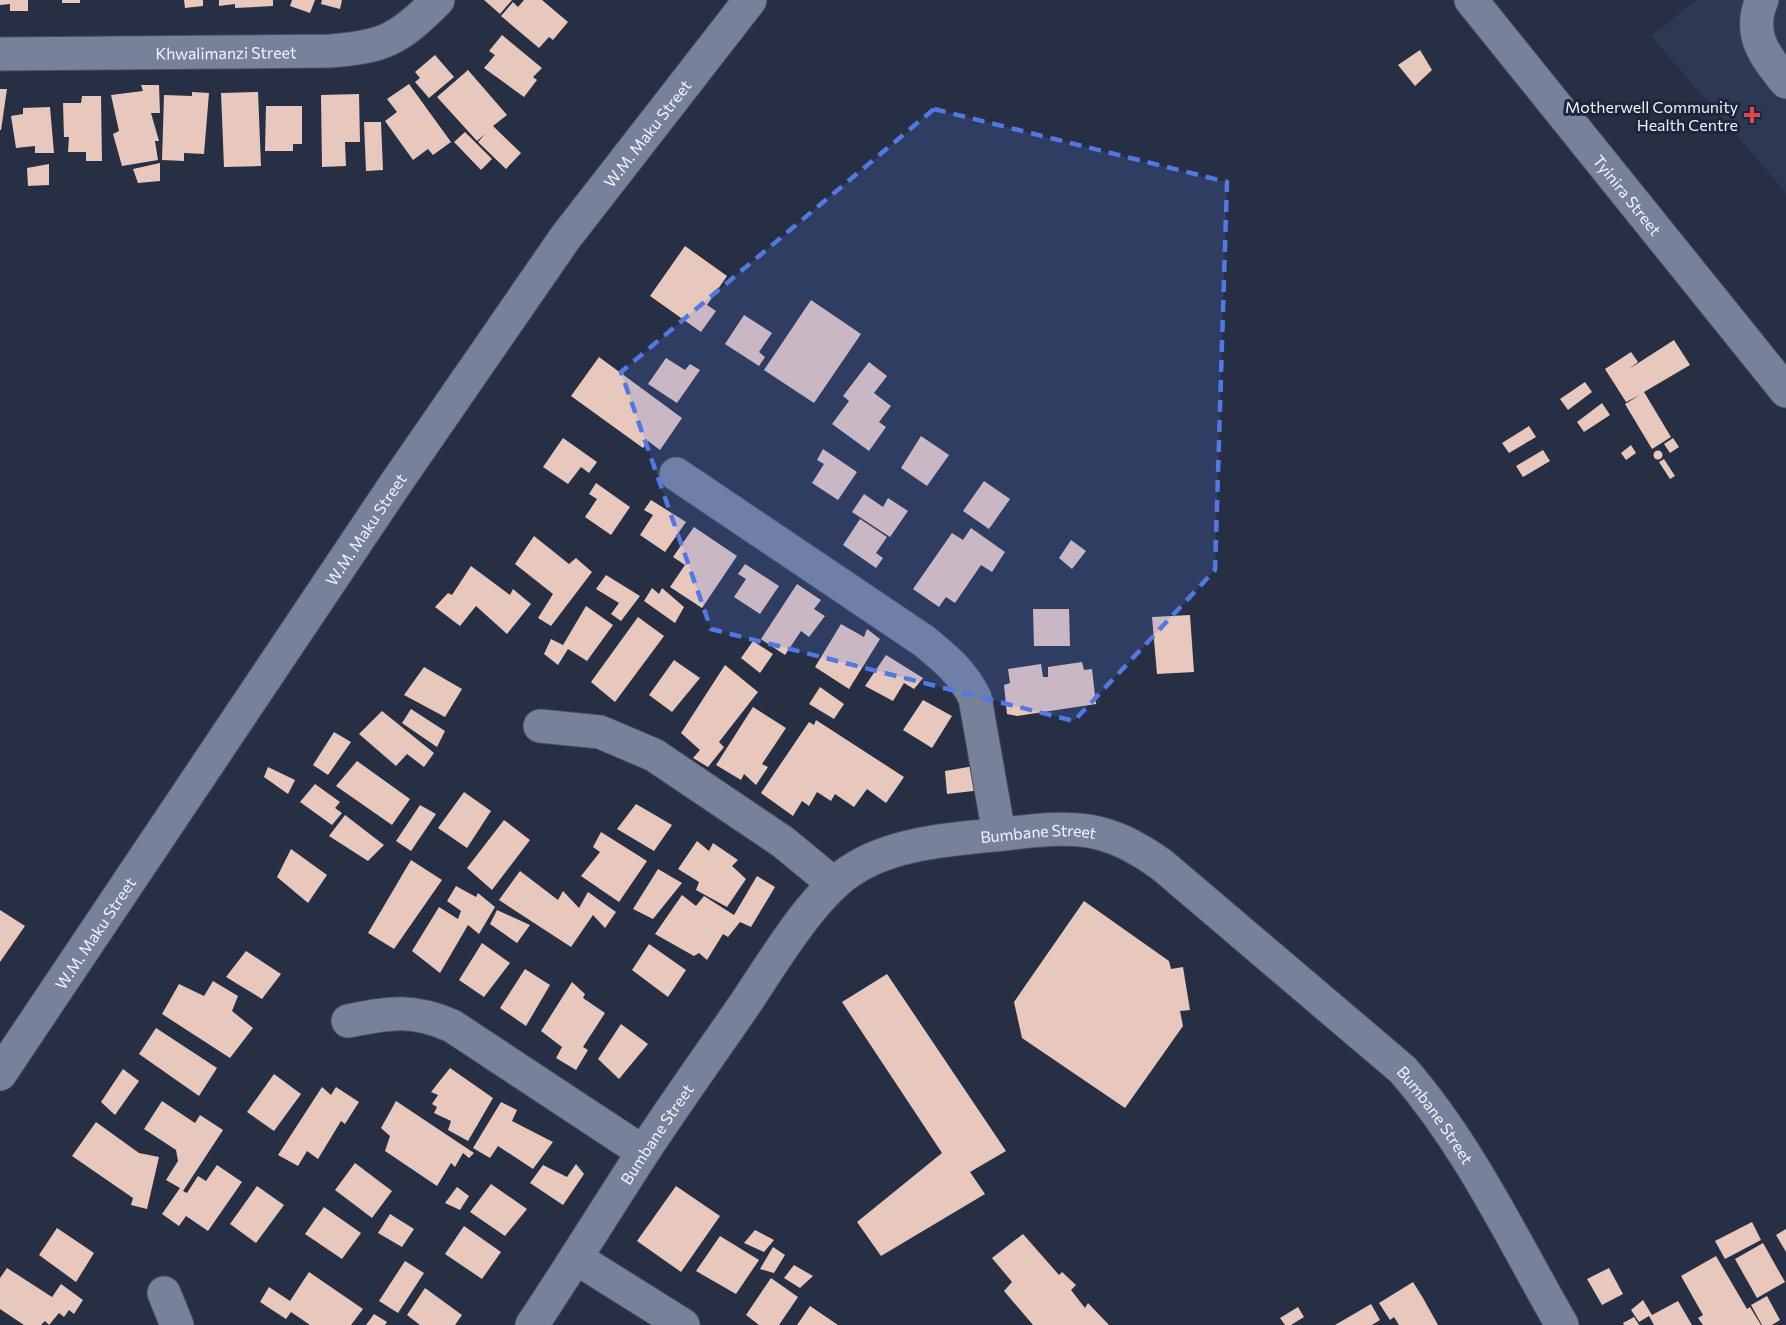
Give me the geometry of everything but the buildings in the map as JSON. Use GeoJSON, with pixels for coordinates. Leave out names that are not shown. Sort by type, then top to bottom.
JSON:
{"type":"FeatureCollection","features":[{"type":"Feature","properties":{"kind":"street","name":"Khwalimanzi Street"},"geometry":{"type":"LineString","coordinates":[[0,54],[330,51],[366,48],[393,39],[438,0]]}},
{"type":"Feature","properties":{"kind":"street","name":"W.M. Maku Street"},"geometry":{"type":"LineString","coordinates":[[0,1074],[396,483],[566,238],[750,0]]}},
{"type":"Feature","properties":{"kind":"street","name":"Tyinira Street"},"geometry":{"type":"LineString","coordinates":[[1471,0],[1786,391]]}},
{"type":"Feature","properties":{"kind":"street"},"geometry":{"type":"LineString","coordinates":[[1762,0],[1755,26],[1757,41],[1765,57],[1786,82]]}},
{"type":"Feature","properties":{"kind":"street"},"geometry":{"type":"LineString","coordinates":[[676,474],[924,641],[953,664],[966,680],[975,698],[999,834]]}},
{"type":"Feature","properties":{"kind":"street"},"geometry":{"type":"LineString","coordinates":[[540,726],[600,732],[654,755],[783,842],[834,884]]}},
{"type":"Feature","properties":{"kind":"street","name":"Bumbane Street"},"geometry":{"type":"LineString","coordinates":[[532,1325],[643,1152],[767,972],[834,884],[855,868],[884,855],[925,844],[1063,827],[1095,831],[1136,847],[1162,865],[1403,1070],[1459,1143],[1562,1325]]}},
{"type":"Feature","properties":{"kind":"street"},"geometry":{"type":"LineString","coordinates":[[348,1021],[386,1013],[408,1012],[429,1015],[452,1026],[643,1152]]}},
{"type":"Feature","properties":{"kind":"street"},"geometry":{"type":"LineString","coordinates":[[576,1258],[683,1325]]}},
{"type":"Feature","properties":{"kind":"street"},"geometry":{"type":"LineString","coordinates":[[164,1293],[177,1325]]}},
{"type":"Feature","properties":{"kind":"highlighted area"},"geometry":{"type":"Polygon","coordinates":[[[934,109],[1227,182],[1215,570],[1074,721],[711,629],[621,372],[934,109]]]}},
{"type":"Feature","properties":{"kind":"shaded area","name":"Motherwell Community Health Centre"},"geometry":{"type":"Polygon","coordinates":[[[1696,0],[1786,0],[1786,193],[1651,36],[1696,0]]]}},
{"type":"Feature","properties":{"kind":"place","name":"Motherwell Community Health Centre"},"geometry":{"type":"Point","coordinates":[1752,115]}}]}
